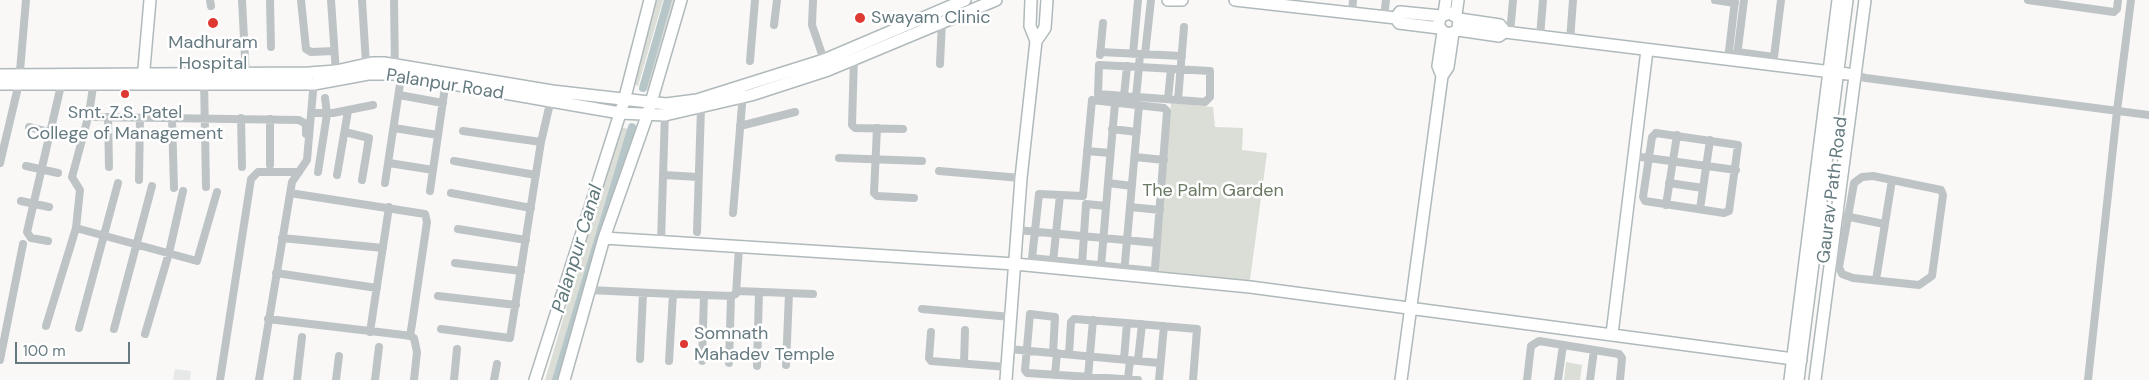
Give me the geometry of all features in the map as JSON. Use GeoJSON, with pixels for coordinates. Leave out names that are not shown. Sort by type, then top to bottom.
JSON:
{"type":"FeatureCollection","features":[{"type":"Feature","properties":{"kind":"street"},"geometry":{"type":"LineString","coordinates":[[0,163],[19,79],[26,0]]}},
{"type":"Feature","properties":{"kind":"street"},"geometry":{"type":"LineString","coordinates":[[144,79],[150,0]]}},
{"type":"Feature","properties":{"kind":"street"},"geometry":{"type":"LineString","coordinates":[[242,0],[246,79]]}},
{"type":"Feature","properties":{"kind":"street"},"geometry":{"type":"LineString","coordinates":[[270,0],[271,47]]}},
{"type":"Feature","properties":{"kind":"street"},"geometry":{"type":"LineString","coordinates":[[302,0],[306,49],[311,52],[334,50]]}},
{"type":"Feature","properties":{"kind":"street"},"geometry":{"type":"LineString","coordinates":[[331,0],[337,76],[366,64],[398,69]]}},
{"type":"Feature","properties":{"kind":"street"},"geometry":{"type":"LineString","coordinates":[[362,0],[366,64]]}},
{"type":"Feature","properties":{"kind":"street"},"geometry":{"type":"LineString","coordinates":[[385,183],[399,95],[394,0]]}},
{"type":"Feature","properties":{"kind":"street"},"geometry":{"type":"LineString","coordinates":[[535,380],[624,101],[650,0]]}},
{"type":"Feature","properties":{"kind":"street"},"geometry":{"type":"LineString","coordinates":[[564,380],[604,238],[651,104],[681,0]]}},
{"type":"Feature","properties":{"kind":"street"},"geometry":{"type":"LineString","coordinates":[[750,62],[755,0]]}},
{"type":"Feature","properties":{"kind":"street"},"geometry":{"type":"LineString","coordinates":[[774,25],[777,0]]}},
{"type":"Feature","properties":{"kind":"street"},"geometry":{"type":"LineString","coordinates":[[813,0],[812,25],[826,65]]}},
{"type":"Feature","properties":{"kind":"street"},"geometry":{"type":"LineString","coordinates":[[441,329],[508,339],[512,334],[541,142],[551,96],[651,104],[666,109],[700,108],[743,91],[826,65],[854,60],[899,34],[948,15],[965,0]]}},
{"type":"Feature","properties":{"kind":"street"},"geometry":{"type":"LineString","coordinates":[[826,65],[855,48],[996,0]]}},
{"type":"Feature","properties":{"kind":"street"},"geometry":{"type":"LineString","coordinates":[[1006,380],[1021,178],[1036,41],[1030,26],[1031,0]]}},
{"type":"Feature","properties":{"kind":"street"},"geometry":{"type":"LineString","coordinates":[[1036,41],[1045,28],[1046,0]]}},
{"type":"Feature","properties":{"kind":"street"},"geometry":{"type":"LineString","coordinates":[[1138,0],[1136,26],[1140,54]]}},
{"type":"Feature","properties":{"kind":"street"},"geometry":{"type":"LineString","coordinates":[[1136,97],[1140,54],[1148,27],[1151,0]]}},
{"type":"Feature","properties":{"kind":"street"},"geometry":{"type":"LineString","coordinates":[[1168,0],[1182,0]]}},
{"type":"Feature","properties":{"kind":"street"},"geometry":{"type":"LineString","coordinates":[[1235,0],[1323,5],[1352,14],[1390,18],[1399,24],[1500,25],[1508,32],[1540,37],[1734,58],[1842,76],[2149,115]]}},
{"type":"Feature","properties":{"kind":"street"},"geometry":{"type":"LineString","coordinates":[[1352,14],[1353,0]]}},
{"type":"Feature","properties":{"kind":"street"},"geometry":{"type":"LineString","coordinates":[[1386,0],[1390,18]]}},
{"type":"Feature","properties":{"kind":"street"},"geometry":{"type":"LineString","coordinates":[[1401,380],[1442,76],[1448,67],[1449,23],[1446,0]]}},
{"type":"Feature","properties":{"kind":"street"},"geometry":{"type":"LineString","coordinates":[[1449,23],[1458,0]]}},
{"type":"Feature","properties":{"kind":"street"},"geometry":{"type":"LineString","coordinates":[[1508,32],[1513,0]]}},
{"type":"Feature","properties":{"kind":"street"},"geometry":{"type":"LineString","coordinates":[[1540,37],[1543,0]]}},
{"type":"Feature","properties":{"kind":"street"},"geometry":{"type":"LineString","coordinates":[[1570,40],[1573,0]]}},
{"type":"Feature","properties":{"kind":"street"},"geometry":{"type":"LineString","coordinates":[[1715,0],[1735,1],[1734,58]]}},
{"type":"Feature","properties":{"kind":"street"},"geometry":{"type":"LineString","coordinates":[[1734,58],[1744,0]]}},
{"type":"Feature","properties":{"kind":"street"},"geometry":{"type":"LineString","coordinates":[[1734,58],[1774,57],[1781,0]]}},
{"type":"Feature","properties":{"kind":"street"},"geometry":{"type":"LineString","coordinates":[[1838,0],[1842,76]]}},
{"type":"Feature","properties":{"kind":"street","name":"Gaurav Path Road"},"geometry":{"type":"LineString","coordinates":[[1808,380],[1833,214],[1847,0]]}},
{"type":"Feature","properties":{"kind":"street","name":"Gaurav Path Road"},"geometry":{"type":"LineString","coordinates":[[1798,380],[1796,360],[1842,76],[1858,0]]}},
{"type":"Feature","properties":{"kind":"street"},"geometry":{"type":"LineString","coordinates":[[1842,76],[1865,0]]}},
{"type":"Feature","properties":{"kind":"street"},"geometry":{"type":"LineString","coordinates":[[2028,0],[2061,2],[2114,12],[2117,9],[2118,0]]}},
{"type":"Feature","properties":{"kind":"street"},"geometry":{"type":"LineString","coordinates":[[2088,380],[2131,0]]}},
{"type":"Feature","properties":{"kind":"street"},"geometry":{"type":"LineString","coordinates":[[940,64],[948,15]]}},
{"type":"Feature","properties":{"kind":"street"},"geometry":{"type":"LineString","coordinates":[[1099,65],[1210,71],[1210,97],[1205,102],[1097,94],[1099,65],[1100,52],[1103,23]]}},
{"type":"Feature","properties":{"kind":"street"},"geometry":{"type":"LineString","coordinates":[[1136,26],[1148,27]]}},
{"type":"Feature","properties":{"kind":"street"},"geometry":{"type":"LineString","coordinates":[[1178,100],[1184,27]]}},
{"type":"Feature","properties":{"kind":"street"},"geometry":{"type":"LineString","coordinates":[[855,48],[852,125],[855,128],[903,129]]}},
{"type":"Feature","properties":{"kind":"street"},"geometry":{"type":"LineString","coordinates":[[1612,334],[1647,50]]}},
{"type":"Feature","properties":{"kind":"street"},"geometry":{"type":"LineString","coordinates":[[1100,52],[1182,56]]}},
{"type":"Feature","properties":{"kind":"street"},"geometry":{"type":"LineString","coordinates":[[1124,96],[1127,66]]}},
{"type":"Feature","properties":{"kind":"street"},"geometry":{"type":"LineString","coordinates":[[1168,99],[1171,68]]}},
{"type":"Feature","properties":{"kind":"street","name":"Palanpur Road"},"geometry":{"type":"LineString","coordinates":[[0,84],[19,79],[63,78],[314,78],[368,74],[398,69],[551,96],[620,113],[647,116],[666,109]]}},
{"type":"Feature","properties":{"kind":"street"},"geometry":{"type":"LineString","coordinates":[[0,75],[19,79]]}},
{"type":"Feature","properties":{"kind":"street"},"geometry":{"type":"LineString","coordinates":[[48,241],[31,238],[27,235],[63,78]]}},
{"type":"Feature","properties":{"kind":"street"},"geometry":{"type":"LineString","coordinates":[[46,326],[76,228],[80,190],[72,177],[89,114],[94,78]]}},
{"type":"Feature","properties":{"kind":"street"},"geometry":{"type":"LineString","coordinates":[[259,380],[292,182],[307,160],[314,78]]}},
{"type":"Feature","properties":{"kind":"street"},"geometry":{"type":"LineString","coordinates":[[430,191],[446,78]]}},
{"type":"Feature","properties":{"kind":"street"},"geometry":{"type":"LineString","coordinates":[[204,79],[206,187]]}},
{"type":"Feature","properties":{"kind":"street"},"geometry":{"type":"LineString","coordinates":[[666,109],[697,100],[743,91]]}},
{"type":"Feature","properties":{"kind":"street"},"geometry":{"type":"LineString","coordinates":[[733,213],[743,91]]}},
{"type":"Feature","properties":{"kind":"street"},"geometry":{"type":"LineString","coordinates":[[399,95],[443,103]]}},
{"type":"Feature","properties":{"kind":"street"},"geometry":{"type":"LineString","coordinates":[[318,172],[327,114],[325,98]]}},
{"type":"Feature","properties":{"kind":"street"},"geometry":{"type":"LineString","coordinates":[[1082,265],[1084,200],[1091,101],[1164,108],[1167,111],[1164,160],[1154,270],[1124,272],[1032,258],[1039,194],[1060,195],[1084,200],[1106,206]]}},
{"type":"Feature","properties":{"kind":"street"},"geometry":{"type":"LineString","coordinates":[[1101,267],[1115,103]]}},
{"type":"Feature","properties":{"kind":"street"},"geometry":{"type":"LineString","coordinates":[[312,113],[327,114],[373,105]]}},
{"type":"Feature","properties":{"kind":"street"},"geometry":{"type":"LineString","coordinates":[[1124,272],[1140,105]]}},
{"type":"Feature","properties":{"kind":"street"},"geometry":{"type":"LineString","coordinates":[[697,232],[700,108]]}},
{"type":"Feature","properties":{"kind":"street"},"geometry":{"type":"LineString","coordinates":[[661,242],[666,109]]}},
{"type":"Feature","properties":{"kind":"street"},"geometry":{"type":"LineString","coordinates":[[337,175],[348,111]]}},
{"type":"Feature","properties":{"kind":"street"},"geometry":{"type":"LineString","coordinates":[[740,126],[795,112]]}},
{"type":"Feature","properties":{"kind":"street"},"geometry":{"type":"LineString","coordinates":[[94,117],[240,118],[304,122],[306,126],[304,151]]}},
{"type":"Feature","properties":{"kind":"street"},"geometry":{"type":"LineString","coordinates":[[108,117],[109,167]]}},
{"type":"Feature","properties":{"kind":"street"},"geometry":{"type":"LineString","coordinates":[[139,180],[140,118]]}},
{"type":"Feature","properties":{"kind":"street"},"geometry":{"type":"LineString","coordinates":[[172,118],[174,188]]}},
{"type":"Feature","properties":{"kind":"street"},"geometry":{"type":"LineString","coordinates":[[240,118],[242,166]]}},
{"type":"Feature","properties":{"kind":"street"},"geometry":{"type":"LineString","coordinates":[[270,119],[270,165]]}},
{"type":"Feature","properties":{"kind":"street"},"geometry":{"type":"LineString","coordinates":[[29,127],[72,138]]}},
{"type":"Feature","properties":{"kind":"street"},"geometry":{"type":"LineString","coordinates":[[394,128],[438,135]]}},
{"type":"Feature","properties":{"kind":"street"},"geometry":{"type":"LineString","coordinates":[[876,128],[874,193],[877,196],[914,198]]}},
{"type":"Feature","properties":{"kind":"street"},"geometry":{"type":"LineString","coordinates":[[1112,129],[1137,132]]}},
{"type":"Feature","properties":{"kind":"street"},"geometry":{"type":"LineString","coordinates":[[463,131],[541,142]]}},
{"type":"Feature","properties":{"kind":"street"},"geometry":{"type":"LineString","coordinates":[[345,132],[370,138],[362,180]]}},
{"type":"Feature","properties":{"kind":"street"},"geometry":{"type":"LineString","coordinates":[[1654,134],[1677,135],[1738,145],[1729,211],[1724,213],[1647,202],[1643,199],[1648,158],[1654,134]]}},
{"type":"Feature","properties":{"kind":"street"},"geometry":{"type":"LineString","coordinates":[[1666,204],[1677,135]]}},
{"type":"Feature","properties":{"kind":"street"},"geometry":{"type":"LineString","coordinates":[[1700,209],[1710,140]]}},
{"type":"Feature","properties":{"kind":"street"},"geometry":{"type":"LineString","coordinates":[[1087,151],[1110,153]]}},
{"type":"Feature","properties":{"kind":"street"},"geometry":{"type":"LineString","coordinates":[[1634,156],[1736,170]]}},
{"type":"Feature","properties":{"kind":"street"},"geometry":{"type":"LineString","coordinates":[[1135,157],[1164,160]]}},
{"type":"Feature","properties":{"kind":"street"},"geometry":{"type":"LineString","coordinates":[[839,158],[922,161]]}},
{"type":"Feature","properties":{"kind":"street"},"geometry":{"type":"LineString","coordinates":[[454,161],[536,176]]}},
{"type":"Feature","properties":{"kind":"street"},"geometry":{"type":"LineString","coordinates":[[389,162],[432,170]]}},
{"type":"Feature","properties":{"kind":"street"},"geometry":{"type":"LineString","coordinates":[[26,166],[58,174]]}},
{"type":"Feature","properties":{"kind":"street"},"geometry":{"type":"LineString","coordinates":[[938,171],[1021,178]]}},
{"type":"Feature","properties":{"kind":"street"},"geometry":{"type":"LineString","coordinates":[[220,380],[251,179],[258,172],[299,172]]}},
{"type":"Feature","properties":{"kind":"street"},"geometry":{"type":"LineString","coordinates":[[664,175],[698,177]]}},
{"type":"Feature","properties":{"kind":"street"},"geometry":{"type":"LineString","coordinates":[[1873,176],[1941,190],[1943,195],[1932,276],[1919,285],[1853,278],[1842,274],[1839,267],[1848,216],[1854,183],[1862,178],[1873,176]]}},
{"type":"Feature","properties":{"kind":"street"},"geometry":{"type":"LineString","coordinates":[[1876,280],[1892,180]]}},
{"type":"Feature","properties":{"kind":"street"},"geometry":{"type":"LineString","coordinates":[[79,328],[118,183]]}},
{"type":"Feature","properties":{"kind":"street"},"geometry":{"type":"LineString","coordinates":[[1108,183],[1132,186]]}},
{"type":"Feature","properties":{"kind":"street"},"geometry":{"type":"LineString","coordinates":[[1669,183],[1703,188]]}},
{"type":"Feature","properties":{"kind":"street"},"geometry":{"type":"LineString","coordinates":[[114,329],[152,186]]}},
{"type":"Feature","properties":{"kind":"street"},"geometry":{"type":"LineString","coordinates":[[146,334],[169,253],[182,191]]}},
{"type":"Feature","properties":{"kind":"street"},"geometry":{"type":"LineString","coordinates":[[76,228],[197,261],[217,192]]}},
{"type":"Feature","properties":{"kind":"street"},"geometry":{"type":"LineString","coordinates":[[451,192],[531,208]]}},
{"type":"Feature","properties":{"kind":"street"},"geometry":{"type":"LineString","coordinates":[[290,193],[421,212],[427,218],[410,336]]}},
{"type":"Feature","properties":{"kind":"street"},"geometry":{"type":"LineString","coordinates":[[1053,262],[1060,195]]}},
{"type":"Feature","properties":{"kind":"street"},"geometry":{"type":"LineString","coordinates":[[21,201],[49,207]]}},
{"type":"Feature","properties":{"kind":"street"},"geometry":{"type":"LineString","coordinates":[[370,332],[389,207]]}},
{"type":"Feature","properties":{"kind":"street"},"geometry":{"type":"LineString","coordinates":[[1130,207],[1160,210]]}},
{"type":"Feature","properties":{"kind":"street"},"geometry":{"type":"LineString","coordinates":[[1815,380],[1833,214],[1884,224]]}},
{"type":"Feature","properties":{"kind":"street"},"geometry":{"type":"LineString","coordinates":[[458,229],[526,240]]}},
{"type":"Feature","properties":{"kind":"street"},"geometry":{"type":"LineString","coordinates":[[1017,230],[1157,243]]}},
{"type":"Feature","properties":{"kind":"street"},"geometry":{"type":"LineString","coordinates":[[282,238],[383,248]]}},
{"type":"Feature","properties":{"kind":"street"},"geometry":{"type":"LineString","coordinates":[[604,238],[1124,272],[1612,334],[1796,360],[1790,380]]}},
{"type":"Feature","properties":{"kind":"street"},"geometry":{"type":"LineString","coordinates":[[0,360],[23,244]]}},
{"type":"Feature","properties":{"kind":"street"},"geometry":{"type":"LineString","coordinates":[[729,363],[734,293],[740,247]]}},
{"type":"Feature","properties":{"kind":"street"},"geometry":{"type":"LineString","coordinates":[[455,263],[521,271]]}},
{"type":"Feature","properties":{"kind":"street"},"geometry":{"type":"LineString","coordinates":[[276,273],[377,288]]}},
{"type":"Feature","properties":{"kind":"street"},"geometry":{"type":"LineString","coordinates":[[590,290],[704,295],[759,292],[813,294]]}},
{"type":"Feature","properties":{"kind":"street"},"geometry":{"type":"LineString","coordinates":[[757,366],[759,292]]}},
{"type":"Feature","properties":{"kind":"street"},"geometry":{"type":"LineString","coordinates":[[640,359],[643,293]]}},
{"type":"Feature","properties":{"kind":"street"},"geometry":{"type":"LineString","coordinates":[[786,365],[789,293]]}},
{"type":"Feature","properties":{"kind":"street"},"geometry":{"type":"LineString","coordinates":[[669,361],[673,294]]}},
{"type":"Feature","properties":{"kind":"street"},"geometry":{"type":"LineString","coordinates":[[702,361],[704,295]]}},
{"type":"Feature","properties":{"kind":"street"},"geometry":{"type":"LineString","coordinates":[[438,296],[516,305]]}},
{"type":"Feature","properties":{"kind":"street"},"geometry":{"type":"LineString","coordinates":[[922,309],[1011,317]]}},
{"type":"Feature","properties":{"kind":"street"},"geometry":{"type":"LineString","coordinates":[[1055,375],[1055,317],[1029,315],[1026,372],[1055,375],[1138,380]]}},
{"type":"Feature","properties":{"kind":"street"},"geometry":{"type":"LineString","coordinates":[[268,318],[410,336],[414,338],[417,352],[414,380]]}},
{"type":"Feature","properties":{"kind":"street"},"geometry":{"type":"LineString","coordinates":[[1069,354],[1072,320],[1093,320],[1197,329],[1193,380]]}},
{"type":"Feature","properties":{"kind":"street"},"geometry":{"type":"LineString","coordinates":[[1088,377],[1093,320]]}},
{"type":"Feature","properties":{"kind":"street"},"geometry":{"type":"LineString","coordinates":[[1127,323],[1131,360]]}},
{"type":"Feature","properties":{"kind":"street"},"geometry":{"type":"LineString","coordinates":[[1128,379],[1131,360],[1142,324]]}},
{"type":"Feature","properties":{"kind":"street"},"geometry":{"type":"LineString","coordinates":[[1159,380],[1164,326]]}},
{"type":"Feature","properties":{"kind":"street"},"geometry":{"type":"LineString","coordinates":[[964,363],[965,330]]}},
{"type":"Feature","properties":{"kind":"street"},"geometry":{"type":"LineString","coordinates":[[1577,347],[1579,330]]}},
{"type":"Feature","properties":{"kind":"street"},"geometry":{"type":"LineString","coordinates":[[931,332],[929,358],[931,361],[1007,366]]}},
{"type":"Feature","properties":{"kind":"street"},"geometry":{"type":"LineString","coordinates":[[297,380],[302,337]]}},
{"type":"Feature","properties":{"kind":"street"},"geometry":{"type":"LineString","coordinates":[[1527,380],[1533,343],[1539,341],[1621,356],[1620,380]]}},
{"type":"Feature","properties":{"kind":"street"},"geometry":{"type":"LineString","coordinates":[[1558,380],[1563,345]]}},
{"type":"Feature","properties":{"kind":"street"},"geometry":{"type":"LineString","coordinates":[[375,380],[379,347]]}},
{"type":"Feature","properties":{"kind":"street"},"geometry":{"type":"LineString","coordinates":[[454,380],[457,349]]}},
{"type":"Feature","properties":{"kind":"street"},"geometry":{"type":"LineString","coordinates":[[1009,349],[1160,363]]}},
{"type":"Feature","properties":{"kind":"street"},"geometry":{"type":"LineString","coordinates":[[1590,380],[1594,350]]}},
{"type":"Feature","properties":{"kind":"street"},"geometry":{"type":"LineString","coordinates":[[336,380],[339,356]]}},
{"type":"Feature","properties":{"kind":"street"},"geometry":{"type":"LineString","coordinates":[[494,380],[497,364]]}},
{"type":"Feature","properties":{"kind":"shaded area"},"geometry":{"type":"Polygon","coordinates":[[[175,369],[191,371],[190,380],[173,380],[175,369]]]}},
{"type":"Feature","properties":{"kind":"green space"},"geometry":{"type":"Polygon","coordinates":[[[657,0],[663,0],[638,86],[633,84],[657,0]]]}},
{"type":"Feature","properties":{"kind":"green space"},"geometry":{"type":"Polygon","coordinates":[[[672,0],[677,0],[651,91],[646,90],[672,0]]]}},
{"type":"Feature","properties":{"kind":"green space","name":"The Palm Garden"},"geometry":{"type":"Polygon","coordinates":[[[1171,103],[1213,107],[1215,127],[1243,128],[1242,150],[1267,153],[1250,280],[1157,278],[1171,103]]]}},
{"type":"Feature","properties":{"kind":"green space"},"geometry":{"type":"Polygon","coordinates":[[[620,127],[628,129],[552,380],[545,380],[620,127]]]}},
{"type":"Feature","properties":{"kind":"green space"},"geometry":{"type":"Polygon","coordinates":[[[1566,362],[1582,365],[1580,380],[1564,380],[1566,362]]]}},
{"type":"Feature","properties":{"kind":"waterway"},"geometry":{"type":"LineString","coordinates":[[643,88],[668,0]]}},
{"type":"Feature","properties":{"kind":"waterway","name":"Palanpur Canal"},"geometry":{"type":"LineString","coordinates":[[556,380],[632,127]]}},
{"type":"Feature","properties":{"kind":"place","name":"Swayam Clinic"},"geometry":{"type":"Point","coordinates":[860,18]}},
{"type":"Feature","properties":{"kind":"place","name":"Madhuram Hospital"},"geometry":{"type":"Point","coordinates":[213,23]}},
{"type":"Feature","properties":{"kind":"place","name":"Smt. Z.S. Patel College of Management"},"geometry":{"type":"Point","coordinates":[125,94]}},
{"type":"Feature","properties":{"kind":"place","name":"Somnath Mahadev Temple"},"geometry":{"type":"Point","coordinates":[684,344]}}]}
